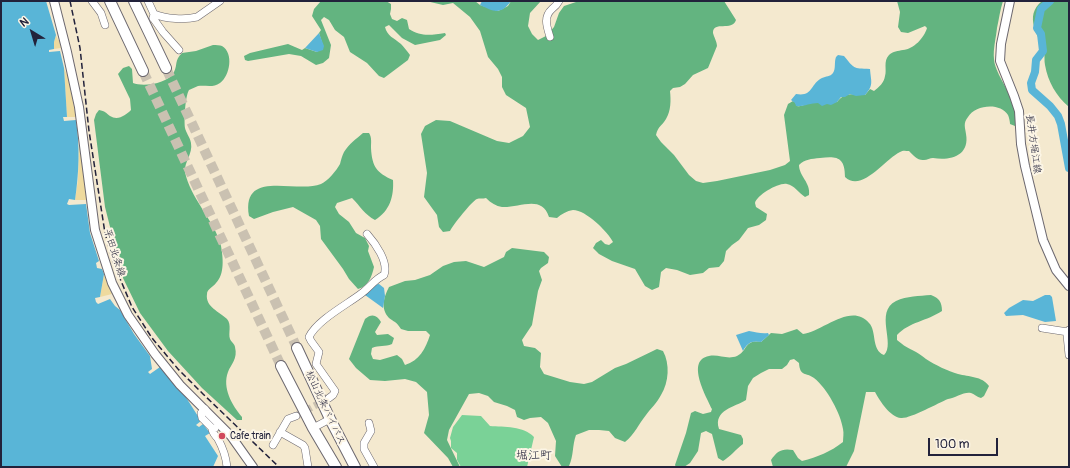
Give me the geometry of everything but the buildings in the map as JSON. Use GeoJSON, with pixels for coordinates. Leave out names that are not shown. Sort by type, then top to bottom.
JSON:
{"type":"FeatureCollection","features":[{"type":"Feature","properties":{"kind":"highway"},"geometry":{"type":"LineString","coordinates":[[110,1],[143,71]]}},
{"type":"Feature","properties":{"kind":"highway"},"geometry":{"type":"LineString","coordinates":[[134,1],[166,68]]}},
{"type":"Feature","properties":{"kind":"highway","name":"松山北条バイパス"},"geometry":{"type":"LineString","coordinates":[[297,348],[330,419],[355,467]]}},
{"type":"Feature","properties":{"kind":"highway","name":"松山北条バイパス"},"geometry":{"type":"LineString","coordinates":[[281,366],[313,428],[336,467]]}},
{"type":"Feature","properties":{"kind":"main road","name":"平田北条線"},"geometry":{"type":"LineString","coordinates":[[54,1],[79,107],[95,230],[112,283],[128,315],[155,354],[180,385],[231,436],[253,467]]}},
{"type":"Feature","properties":{"kind":"main road","name":"長井方堀江線"},"geometry":{"type":"LineString","coordinates":[[1010,1],[1001,44],[1000,61],[1019,111],[1024,160],[1043,240],[1056,270],[1069,286]]}},
{"type":"Feature","properties":{"kind":"street"},"geometry":{"type":"LineString","coordinates":[[92,1],[101,12],[105,25]]}},
{"type":"Feature","properties":{"kind":"street"},"geometry":{"type":"LineString","coordinates":[[148,1],[163,32],[179,50]]}},
{"type":"Feature","properties":{"kind":"street"},"geometry":{"type":"LineString","coordinates":[[145,25],[154,16],[169,18],[197,17],[220,1]]}},
{"type":"Feature","properties":{"kind":"street"},"geometry":{"type":"LineString","coordinates":[[550,38],[546,20],[550,12],[557,6],[559,1]]}},
{"type":"Feature","properties":{"kind":"street"},"geometry":{"type":"LineString","coordinates":[[329,398],[333,395],[334,391],[316,364],[319,352],[310,341],[309,337],[320,324],[363,292],[376,279],[384,275],[385,269],[379,249],[367,234]]}},
{"type":"Feature","properties":{"kind":"street"},"geometry":{"type":"LineString","coordinates":[[1042,328],[1068,331],[1069,355]]}},
{"type":"Feature","properties":{"kind":"street"},"geometry":{"type":"LineString","coordinates":[[205,409],[201,415],[212,428],[224,455],[227,467]]}},
{"type":"Feature","properties":{"kind":"street"},"geometry":{"type":"LineString","coordinates":[[273,446],[288,419],[296,416]]}},
{"type":"Feature","properties":{"kind":"street"},"geometry":{"type":"LineString","coordinates":[[313,428],[330,419]]}},
{"type":"Feature","properties":{"kind":"street"},"geometry":{"type":"LineString","coordinates":[[369,423],[371,431],[364,443],[364,449],[374,467]]}},
{"type":"Feature","properties":{"kind":"street"},"geometry":{"type":"LineString","coordinates":[[212,428],[216,428],[220,424]]}},
{"type":"Feature","properties":{"kind":"street"},"geometry":{"type":"LineString","coordinates":[[280,432],[303,445],[305,448],[308,467]]}},
{"type":"Feature","properties":{"kind":"green space"},"geometry":{"type":"Polygon","coordinates":[[[321,1],[386,1],[391,4],[390,14],[392,19],[397,21],[402,18],[407,20],[409,29],[413,32],[426,35],[445,33],[446,35],[440,40],[415,45],[402,38],[389,25],[385,27],[389,35],[401,44],[410,55],[408,60],[384,78],[379,76],[367,63],[350,52],[344,37],[335,30],[329,20],[324,17],[321,20],[331,45],[329,58],[323,63],[316,65],[301,56],[289,54],[248,61],[245,60],[244,56],[250,53],[288,44],[302,50],[305,48],[317,52],[323,46],[319,33],[321,30],[312,16],[314,9],[321,1]]]}},
{"type":"Feature","properties":{"kind":"green space"},"geometry":{"type":"Polygon","coordinates":[[[426,1],[475,1],[480,5],[498,11],[508,6],[511,1],[541,1],[530,13],[528,26],[532,34],[538,40],[546,36],[554,27],[559,13],[564,6],[579,1],[724,1],[736,20],[731,25],[719,26],[714,29],[713,33],[717,46],[708,68],[693,75],[685,84],[680,87],[673,88],[670,91],[669,113],[656,135],[689,175],[696,181],[703,183],[770,170],[785,165],[790,161],[784,115],[788,104],[793,101],[797,106],[810,103],[837,102],[846,95],[865,95],[870,89],[874,91],[882,83],[886,74],[887,57],[894,52],[911,48],[926,32],[927,28],[925,26],[908,33],[901,32],[898,27],[900,12],[897,1],[1003,1],[994,47],[994,59],[999,75],[1013,101],[1017,118],[1015,126],[1010,124],[1008,115],[999,108],[988,107],[976,110],[971,113],[965,121],[966,141],[962,152],[952,158],[920,160],[909,151],[902,151],[866,178],[859,181],[852,181],[845,177],[845,170],[839,159],[826,157],[808,160],[799,165],[801,173],[807,183],[809,195],[805,197],[794,187],[787,184],[779,185],[769,190],[760,196],[755,203],[756,207],[767,214],[766,220],[759,225],[748,228],[739,240],[726,251],[724,261],[719,267],[709,268],[703,273],[690,275],[666,268],[661,272],[659,287],[652,290],[645,286],[635,269],[612,261],[599,254],[593,248],[596,243],[601,240],[605,244],[609,245],[613,242],[596,222],[578,211],[569,211],[557,218],[549,217],[546,210],[536,204],[502,207],[494,204],[486,198],[477,199],[467,208],[450,231],[443,232],[439,227],[437,215],[424,197],[427,173],[421,134],[425,126],[436,120],[450,121],[497,141],[509,143],[523,136],[530,127],[526,108],[506,95],[502,87],[502,77],[498,69],[488,57],[480,31],[470,17],[453,3],[443,5],[426,1]]]}},
{"type":"Feature","properties":{"kind":"green space"},"geometry":{"type":"Polygon","coordinates":[[[1042,1],[1069,1],[1069,107],[1056,93],[1050,83],[1046,71],[1044,52],[1034,26],[1034,13],[1036,7],[1042,1]]]}},
{"type":"Feature","properties":{"kind":"green space"},"geometry":{"type":"Polygon","coordinates":[[[213,45],[221,46],[226,49],[229,59],[228,70],[223,80],[217,85],[198,86],[189,90],[186,103],[185,124],[191,147],[185,172],[192,191],[214,228],[221,246],[223,260],[221,275],[208,291],[207,299],[214,309],[227,319],[229,324],[230,337],[235,346],[236,355],[228,372],[226,384],[229,396],[242,417],[242,420],[237,420],[202,388],[168,351],[140,313],[123,278],[105,207],[94,120],[99,110],[110,116],[119,118],[131,110],[130,99],[118,74],[123,68],[129,66],[132,69],[133,83],[143,85],[155,84],[171,76],[174,72],[177,60],[182,53],[196,51],[213,45]]]}},
{"type":"Feature","properties":{"kind":"green space"},"geometry":{"type":"Polygon","coordinates":[[[363,133],[369,133],[370,135],[374,165],[379,172],[393,180],[393,192],[388,208],[375,220],[365,213],[352,198],[337,203],[335,207],[339,214],[349,222],[356,233],[365,238],[369,246],[368,251],[374,267],[367,284],[358,289],[349,279],[321,239],[320,226],[316,220],[293,207],[254,219],[249,216],[249,201],[253,192],[262,187],[310,186],[324,183],[332,176],[340,164],[346,149],[363,133]]]}},
{"type":"Feature","properties":{"kind":"green space"},"geometry":{"type":"Polygon","coordinates":[[[512,248],[544,252],[549,257],[548,263],[539,271],[542,280],[538,291],[532,325],[522,340],[524,346],[535,348],[541,353],[540,367],[544,374],[570,382],[584,384],[592,382],[615,368],[657,349],[663,351],[667,362],[668,373],[666,384],[658,401],[634,433],[625,442],[615,438],[609,431],[589,430],[576,435],[569,466],[562,467],[555,456],[556,441],[548,423],[541,417],[524,420],[517,417],[515,410],[494,402],[488,396],[479,393],[469,394],[449,430],[447,440],[460,467],[453,467],[448,458],[424,433],[429,415],[427,392],[416,382],[405,379],[385,381],[370,380],[356,368],[349,359],[365,319],[372,315],[376,316],[381,322],[375,332],[377,335],[388,334],[394,338],[392,344],[372,348],[371,354],[373,359],[380,360],[397,355],[402,359],[405,365],[410,363],[418,357],[424,349],[430,335],[426,331],[408,331],[401,329],[389,318],[384,310],[384,299],[389,287],[405,281],[415,280],[430,275],[443,266],[454,262],[466,261],[484,267],[504,257],[506,252],[512,248]]]}},
{"type":"Feature","properties":{"kind":"green space"},"geometry":{"type":"Polygon","coordinates":[[[931,295],[940,301],[942,311],[907,327],[897,335],[897,340],[942,368],[958,374],[983,380],[989,386],[984,396],[981,398],[971,393],[966,393],[948,399],[911,416],[901,418],[889,412],[875,392],[866,392],[854,451],[846,467],[773,467],[771,460],[775,454],[783,450],[793,450],[802,461],[824,454],[843,442],[842,423],[833,402],[819,382],[811,376],[804,374],[799,363],[794,359],[790,360],[782,369],[769,369],[753,378],[748,386],[746,400],[726,410],[719,417],[719,429],[741,435],[743,444],[723,461],[718,458],[712,434],[706,431],[701,433],[698,451],[690,463],[684,467],[676,467],[675,465],[691,413],[695,411],[703,414],[711,412],[712,409],[698,372],[699,364],[702,359],[709,356],[737,356],[749,344],[752,342],[761,342],[771,333],[782,334],[797,329],[803,334],[811,332],[836,320],[854,316],[862,317],[869,323],[873,331],[877,349],[884,355],[887,350],[888,343],[886,320],[890,306],[896,301],[904,298],[931,295]]]}},
{"type":"Feature","properties":{"kind":"green space"},"geometry":{"type":"Polygon","coordinates":[[[462,415],[481,416],[490,426],[514,428],[530,433],[534,437],[527,467],[461,467],[457,460],[457,453],[451,448],[450,438],[453,427],[462,415]]]}},
{"type":"Feature","properties":{"kind":"sand"},"geometry":{"type":"Polygon","coordinates":[[[56,35],[61,48],[54,49],[54,42],[56,35]]]}},
{"type":"Feature","properties":{"kind":"sand"},"geometry":{"type":"Polygon","coordinates":[[[64,68],[68,77],[76,117],[67,117],[64,68]]]}},
{"type":"Feature","properties":{"kind":"sand"},"geometry":{"type":"Polygon","coordinates":[[[79,144],[84,170],[87,200],[75,200],[78,180],[79,144]]]}},
{"type":"Feature","properties":{"kind":"sand"},"geometry":{"type":"Polygon","coordinates":[[[104,274],[112,294],[100,297],[104,274]]]}},
{"type":"Feature","properties":{"kind":"water"},"geometry":{"type":"Polygon","coordinates":[[[1,1],[46,1],[56,35],[54,49],[49,50],[49,52],[60,51],[64,68],[67,117],[63,117],[64,121],[76,120],[78,160],[75,200],[69,199],[67,204],[86,204],[90,233],[99,261],[96,263],[97,268],[102,269],[104,274],[100,297],[95,298],[96,302],[98,304],[110,299],[120,310],[134,334],[150,356],[152,369],[148,372],[150,374],[160,367],[182,391],[201,421],[196,425],[199,427],[203,424],[210,433],[205,436],[218,456],[213,467],[1,467],[1,1]]]}},
{"type":"Feature","properties":{"kind":"water"},"geometry":{"type":"Polygon","coordinates":[[[482,1],[511,1],[504,9],[493,11],[480,5],[482,1]]]}},
{"type":"Feature","properties":{"kind":"water"},"geometry":{"type":"Polygon","coordinates":[[[319,33],[324,46],[323,50],[317,52],[305,48],[319,33]]]}},
{"type":"Feature","properties":{"kind":"water"},"geometry":{"type":"Polygon","coordinates":[[[838,55],[844,56],[854,67],[870,69],[871,86],[868,92],[865,95],[856,96],[850,94],[845,97],[841,97],[837,102],[831,105],[827,104],[822,106],[818,103],[796,106],[791,100],[796,94],[806,94],[818,81],[832,74],[834,71],[836,57],[838,55]]]}},
{"type":"Feature","properties":{"kind":"water"},"geometry":{"type":"Polygon","coordinates":[[[379,284],[384,288],[385,296],[383,308],[365,295],[374,285],[379,284]]]}},
{"type":"Feature","properties":{"kind":"water"},"geometry":{"type":"Polygon","coordinates":[[[1045,295],[1050,295],[1052,297],[1056,321],[1045,322],[1023,315],[1006,316],[1004,313],[1009,308],[1023,300],[1033,301],[1045,295]]]}},
{"type":"Feature","properties":{"kind":"water"},"geometry":{"type":"Polygon","coordinates":[[[749,331],[768,333],[769,335],[761,342],[755,341],[750,343],[743,351],[736,335],[749,331]]]}},
{"type":"Feature","properties":{"kind":"waterway"},"geometry":{"type":"LineString","coordinates":[[1050,1],[1041,9],[1037,28],[1041,34],[1043,51],[1036,60],[1035,72],[1031,83],[1032,90],[1050,106],[1058,116],[1061,124],[1069,168]]}},
{"type":"Feature","properties":{"kind":"tunnel"},"geometry":{"type":"LineString","coordinates":[[166,68],[297,348]]}},
{"type":"Feature","properties":{"kind":"tunnel"},"geometry":{"type":"LineString","coordinates":[[143,71],[281,366]]}},
{"type":"Feature","properties":{"kind":"tunnel"},"geometry":{"type":"LineString","coordinates":[[296,416],[325,400]]}},
{"type":"Feature","properties":{"kind":"railway"},"geometry":{"type":"LineString","coordinates":[[70,1],[80,48],[89,131],[105,233],[113,262],[132,307],[152,338],[178,369],[279,467]]}},
{"type":"Feature","properties":{"kind":"place","name":"Cafe train"},"geometry":{"type":"Point","coordinates":[222,436]}},
{"type":"Feature","properties":{"kind":"district","name":"堀江町"},"geometry":{"type":"Point","coordinates":[534,456]}}]}
